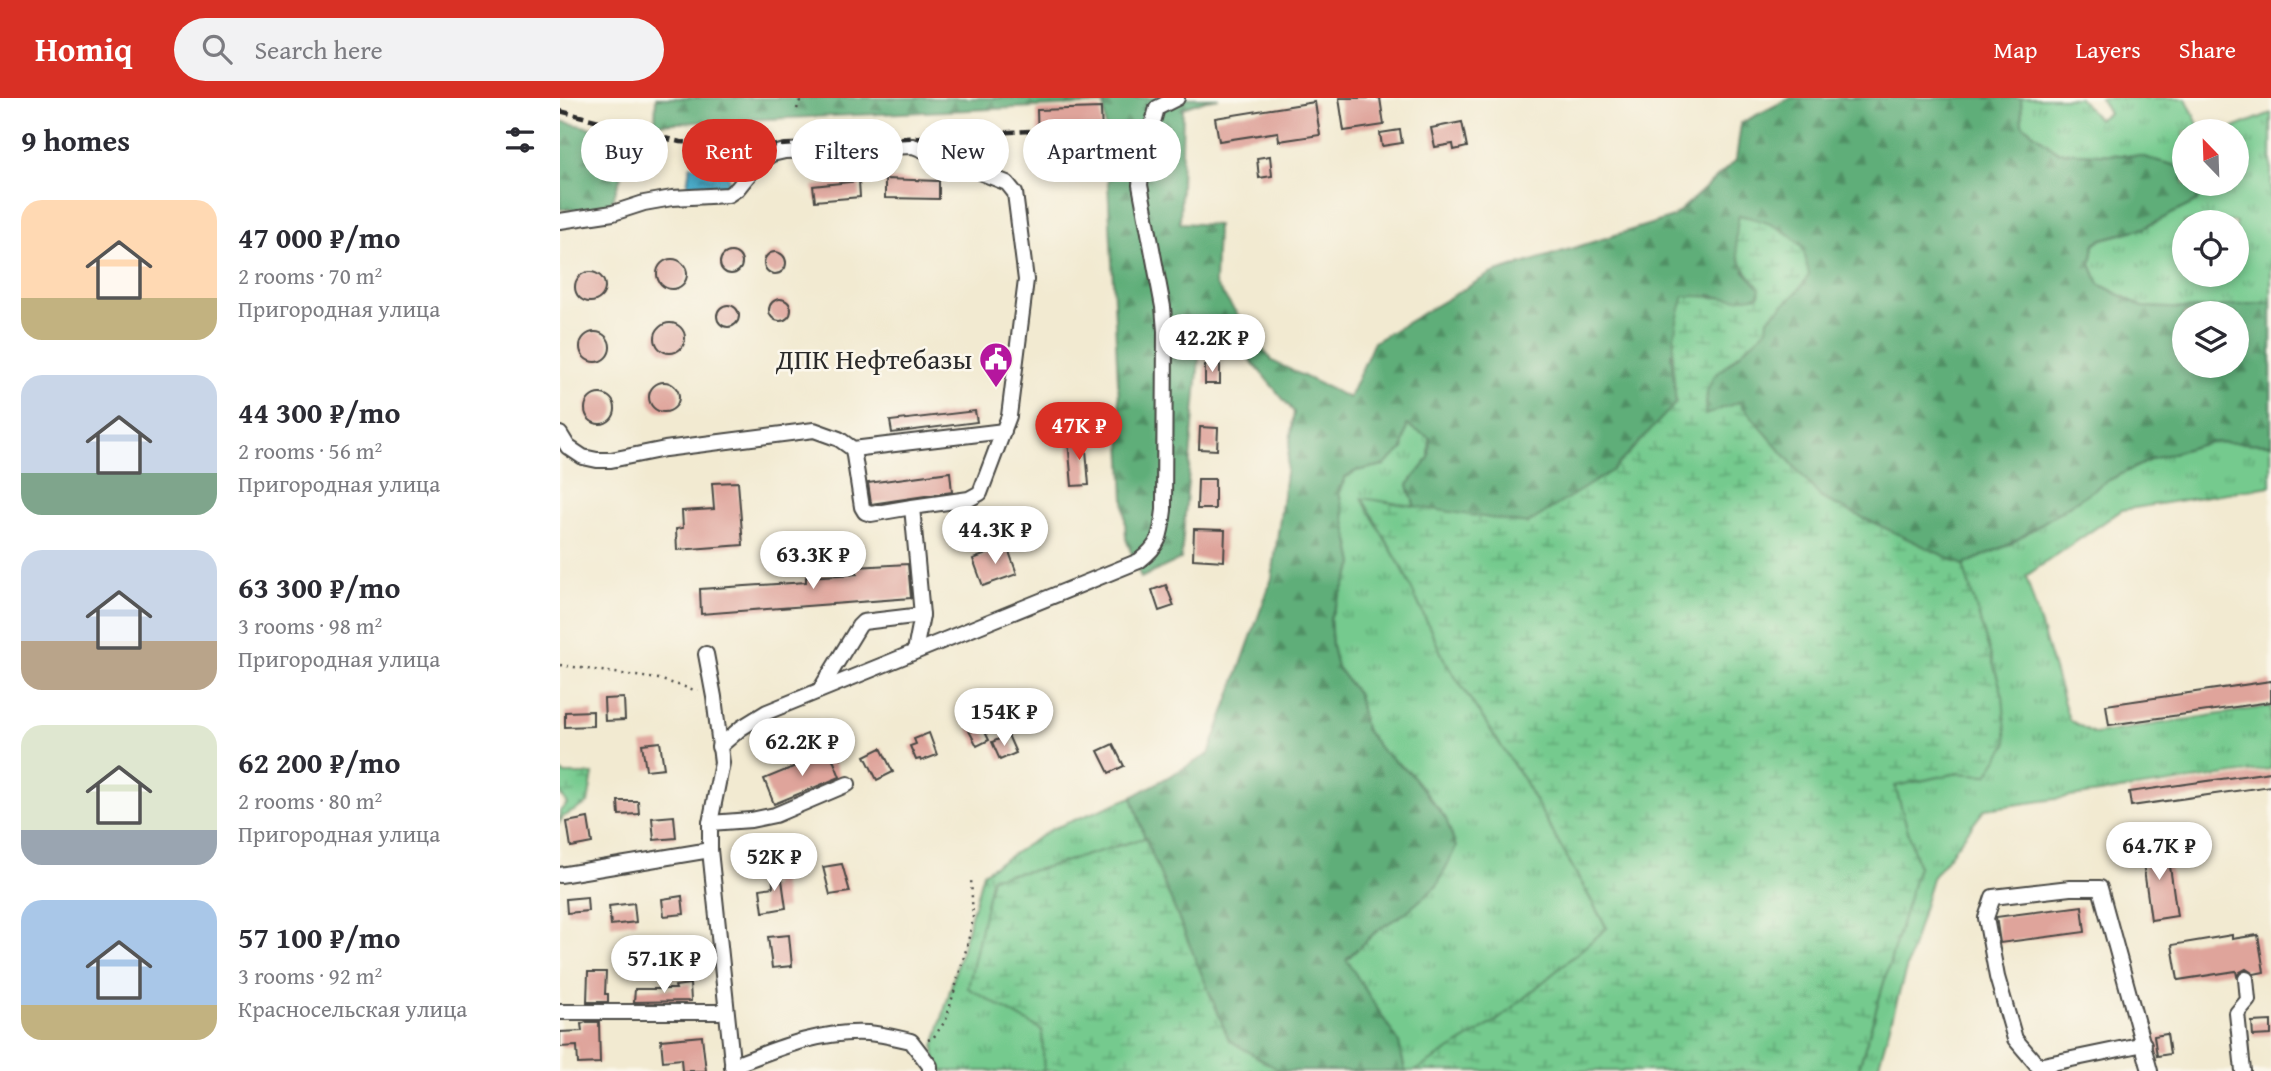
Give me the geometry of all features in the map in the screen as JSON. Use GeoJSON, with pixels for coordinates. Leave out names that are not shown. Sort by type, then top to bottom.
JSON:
{"type":"FeatureCollection","features":[{"type":"Feature","properties":{"kind":"street"},"geometry":{"type":"LineString","coordinates":[[719,747],[741,728],[767,712],[1139,561],[1152,551],[1161,535],[1164,510],[1165,331],[1140,185],[1143,157],[1157,108],[1177,98]]}},
{"type":"Feature","properties":{"kind":"street"},"geometry":{"type":"LineString","coordinates":[[560,221],[613,213],[672,198],[728,195],[737,189],[759,162],[772,154],[785,151],[913,146],[1007,183],[1015,193],[1026,280],[1009,416],[980,494],[969,499],[912,508],[871,514],[865,512],[853,449]]}},
{"type":"Feature","properties":{"kind":"street"},"geometry":{"type":"LineString","coordinates":[[560,434],[568,446],[583,457],[611,460],[665,449],[814,430],[839,439],[853,449],[1004,431]]}},
{"type":"Feature","properties":{"kind":"street"},"geometry":{"type":"LineString","coordinates":[[912,508],[922,615],[915,651]]}},
{"type":"Feature","properties":{"kind":"street"},"geometry":{"type":"LineString","coordinates":[[820,690],[863,622],[922,615]]}},
{"type":"Feature","properties":{"kind":"street"},"geometry":{"type":"LineString","coordinates":[[706,654],[715,697],[722,763],[710,822],[710,850],[732,1068],[788,1045],[826,1035],[869,1033],[911,1041],[930,1066],[930,1071]]}},
{"type":"Feature","properties":{"kind":"street"},"geometry":{"type":"LineString","coordinates":[[710,822],[751,820],[775,815],[848,784]]}},
{"type":"Feature","properties":{"kind":"street"},"geometry":{"type":"LineString","coordinates":[[560,875],[710,850]]}},
{"type":"Feature","properties":{"kind":"street"},"geometry":{"type":"LineString","coordinates":[[2144,1044],[2039,1069],[2015,1039],[1997,977],[1986,918],[1993,897],[2070,888],[2100,888],[2144,1044],[2150,1071]]}},
{"type":"Feature","properties":{"kind":"street"},"geometry":{"type":"LineString","coordinates":[[2243,1071],[2237,1013],[2248,1000],[2246,979]]}},
{"type":"Feature","properties":{"kind":"street"},"geometry":{"type":"LineString","coordinates":[[560,1012],[718,1012],[726,1009]]}},
{"type":"Feature","properties":{"kind":"path"},"geometry":{"type":"LineString","coordinates":[[797,109],[801,98]]}},
{"type":"Feature","properties":{"kind":"path"},"geometry":{"type":"LineString","coordinates":[[560,665],[658,679],[715,697]]}},
{"type":"Feature","properties":{"kind":"path"},"geometry":{"type":"LineString","coordinates":[[911,1041],[933,1038],[946,1020],[973,919],[971,878]]}},
{"type":"Feature","properties":{"kind":"green space"},"geometry":{"type":"Polygon","coordinates":[[[656,98],[1219,98],[1183,108],[1180,223],[1217,225],[1215,284],[1272,361],[1349,398],[1374,342],[1490,274],[1673,217],[1736,160],[1741,123],[1790,98],[2021,98],[2022,124],[2058,152],[2140,156],[2172,165],[2172,196],[2198,196],[2197,201],[2179,210],[2172,210],[2172,214],[2144,228],[2102,239],[2094,245],[2091,264],[2099,284],[2143,307],[2172,308],[2172,378],[2249,378],[2249,304],[2271,302],[2271,444],[2210,442],[2152,459],[2107,481],[2010,544],[1963,565],[1821,498],[1739,402],[1705,415],[1707,392],[1713,377],[1739,355],[1768,319],[1798,291],[1743,270],[1760,288],[1759,296],[1739,301],[1710,295],[1671,354],[1676,403],[1613,470],[1527,524],[1415,507],[1408,485],[1429,458],[1430,438],[1407,425],[1403,449],[1384,465],[1356,471],[1345,477],[1339,492],[1354,564],[1330,618],[1332,646],[1337,667],[1358,695],[1365,729],[1382,751],[1410,773],[1446,819],[1456,847],[1437,886],[1405,913],[1379,929],[1346,959],[1399,1043],[1405,1071],[1280,1071],[1229,1040],[1145,838],[1132,797],[1209,754],[1272,578],[1294,412],[1242,350],[1200,348],[1181,559],[1141,578],[1126,539],[1108,182],[1181,182],[1181,119],[1105,119],[1104,104],[767,119],[682,119],[682,123],[668,123],[668,119],[655,119],[656,98]]]}},
{"type":"Feature","properties":{"kind":"green space"},"geometry":{"type":"Polygon","coordinates":[[[2021,98],[2079,98],[2098,119],[2109,113],[2100,98],[2186,98],[2196,119],[2172,119],[2172,165],[2140,156],[2058,152],[2022,124],[2021,98]]]}},
{"type":"Feature","properties":{"kind":"green space"},"geometry":{"type":"Polygon","coordinates":[[[2271,113],[2271,302],[2249,304],[2249,301],[2172,301],[2172,308],[2143,307],[2099,284],[2091,263],[2094,245],[2102,239],[2144,228],[2172,214],[2172,287],[2249,287],[2249,210],[2179,210],[2197,201],[2198,196],[2249,196],[2249,122],[2271,113]]]}},
{"type":"Feature","properties":{"kind":"green space"},"geometry":{"type":"Polygon","coordinates":[[[560,121],[581,126],[581,182],[619,182],[608,211],[560,209],[560,121]]]}},
{"type":"Feature","properties":{"kind":"green space"},"geometry":{"type":"Polygon","coordinates":[[[1739,215],[1765,222],[1796,241],[1802,248],[1809,275],[1798,291],[1768,319],[1767,329],[1713,377],[1707,392],[1705,415],[1739,402],[1821,498],[1963,565],[2003,696],[2007,744],[1987,775],[1958,773],[1895,786],[1918,866],[1858,1071],[1415,1071],[1498,1020],[1607,928],[1523,779],[1445,661],[1403,570],[1362,498],[1527,524],[1613,470],[1676,403],[1673,350],[1676,324],[1684,296],[1759,296],[1760,288],[1741,263],[1736,247],[1739,215]]]}},
{"type":"Feature","properties":{"kind":"green space"},"geometry":{"type":"Polygon","coordinates":[[[1407,425],[1430,438],[1429,458],[1408,485],[1415,507],[1362,499],[1403,570],[1445,661],[1523,779],[1607,929],[1498,1020],[1415,1071],[1405,1071],[1399,1043],[1346,960],[1379,929],[1405,913],[1446,819],[1410,773],[1382,751],[1365,729],[1358,695],[1337,667],[1330,618],[1354,564],[1339,492],[1346,477],[1356,471],[1384,465],[1407,425]]]}},
{"type":"Feature","properties":{"kind":"green space"},"geometry":{"type":"Polygon","coordinates":[[[2210,442],[2271,444],[2271,486],[2122,510],[2026,576],[2069,720],[2095,734],[2271,706],[2271,769],[1985,809],[1932,878],[1877,1071],[1858,1071],[1918,866],[1895,786],[1958,773],[1987,775],[2003,696],[1963,565],[2010,544],[2107,481],[2152,459],[2210,442]]]}},
{"type":"Feature","properties":{"kind":"green space"},"geometry":{"type":"Polygon","coordinates":[[[560,771],[564,774],[593,774],[588,803],[563,817],[560,822],[560,811],[567,804],[560,793],[560,771]]]}},
{"type":"Feature","properties":{"kind":"green space"},"geometry":{"type":"Polygon","coordinates":[[[1132,797],[1145,838],[1040,869],[992,877],[969,988],[1042,1030],[1044,1071],[935,1071],[934,1047],[983,873],[1052,829],[1132,797]]]}},
{"type":"Feature","properties":{"kind":"green space"},"geometry":{"type":"Polygon","coordinates":[[[1145,838],[1229,1040],[1280,1071],[1044,1071],[1042,1030],[968,988],[992,877],[1040,869],[1145,838]]]}},
{"type":"Feature","properties":{"kind":"water"},"geometry":{"type":"Polygon","coordinates":[[[688,182],[729,182],[729,192],[686,192],[688,182]]]}},
{"type":"Feature","properties":{"kind":"building"},"geometry":{"type":"Polygon","coordinates":[[[1339,98],[1380,98],[1384,125],[1344,131],[1339,98]]]}},
{"type":"Feature","properties":{"kind":"building"},"geometry":{"type":"Polygon","coordinates":[[[1315,102],[1320,135],[1279,141],[1278,132],[1219,141],[1215,118],[1315,102]]]}},
{"type":"Feature","properties":{"kind":"building"},"geometry":{"type":"Polygon","coordinates":[[[1101,108],[1101,119],[1037,119],[1037,110],[1101,108]]]}},
{"type":"Feature","properties":{"kind":"building"},"geometry":{"type":"Polygon","coordinates":[[[1462,122],[1467,147],[1454,150],[1453,144],[1435,147],[1431,128],[1462,122]]]}},
{"type":"Feature","properties":{"kind":"building"},"geometry":{"type":"Polygon","coordinates":[[[1400,130],[1402,143],[1382,146],[1380,133],[1400,130]]]}},
{"type":"Feature","properties":{"kind":"building"},"geometry":{"type":"Polygon","coordinates":[[[1270,156],[1272,176],[1259,178],[1257,158],[1270,156]]]}},
{"type":"Feature","properties":{"kind":"building"},"geometry":{"type":"Polygon","coordinates":[[[903,180],[939,182],[939,199],[885,198],[885,182],[903,182],[903,180]]]}},
{"type":"Feature","properties":{"kind":"building"},"geometry":{"type":"Polygon","coordinates":[[[859,182],[860,197],[815,201],[813,186],[859,182]]]}},
{"type":"Feature","properties":{"kind":"building"},"geometry":{"type":"Polygon","coordinates":[[[731,252],[739,255],[742,263],[739,271],[731,274],[723,271],[720,263],[723,255],[731,252]]]}},
{"type":"Feature","properties":{"kind":"building"},"geometry":{"type":"Polygon","coordinates":[[[775,252],[783,255],[786,263],[783,271],[775,274],[767,271],[764,263],[767,255],[775,252]]]}},
{"type":"Feature","properties":{"kind":"building"},"geometry":{"type":"Polygon","coordinates":[[[672,259],[683,263],[687,274],[683,285],[672,289],[661,285],[657,274],[661,263],[672,259]]]}},
{"type":"Feature","properties":{"kind":"building"},"geometry":{"type":"Polygon","coordinates":[[[590,272],[601,276],[605,287],[601,298],[590,302],[579,298],[575,287],[579,276],[590,272]]]}},
{"type":"Feature","properties":{"kind":"building"},"geometry":{"type":"Polygon","coordinates":[[[780,299],[788,302],[791,310],[788,318],[780,321],[772,318],[769,310],[772,302],[780,299]]]}},
{"type":"Feature","properties":{"kind":"building"},"geometry":{"type":"Polygon","coordinates":[[[728,305],[736,308],[739,316],[736,324],[728,327],[720,324],[717,316],[720,308],[728,305]]]}},
{"type":"Feature","properties":{"kind":"building"},"geometry":{"type":"Polygon","coordinates":[[[670,323],[681,327],[685,338],[681,349],[670,353],[659,349],[655,338],[659,327],[670,323]]]}},
{"type":"Feature","properties":{"kind":"building"},"geometry":{"type":"Polygon","coordinates":[[[595,332],[606,336],[610,347],[606,358],[595,362],[584,358],[580,347],[584,336],[595,332]]]}},
{"type":"Feature","properties":{"kind":"building"},"geometry":{"type":"Polygon","coordinates":[[[1205,365],[1220,365],[1220,384],[1205,384],[1205,365]]]}},
{"type":"Feature","properties":{"kind":"building"},"geometry":{"type":"Polygon","coordinates":[[[664,382],[675,386],[679,397],[675,408],[664,412],[653,408],[649,397],[653,386],[664,382]]]}},
{"type":"Feature","properties":{"kind":"building"},"geometry":{"type":"Polygon","coordinates":[[[600,394],[611,398],[615,409],[611,420],[600,424],[589,420],[585,409],[589,398],[600,394]]]}},
{"type":"Feature","properties":{"kind":"building"},"geometry":{"type":"Polygon","coordinates":[[[975,411],[977,422],[892,433],[890,421],[975,411]]]}},
{"type":"Feature","properties":{"kind":"building"},"geometry":{"type":"Polygon","coordinates":[[[1200,427],[1218,428],[1217,450],[1199,449],[1200,427]]]}},
{"type":"Feature","properties":{"kind":"building"},"geometry":{"type":"Polygon","coordinates":[[[1085,438],[1089,485],[1072,486],[1068,440],[1085,438]]]}},
{"type":"Feature","properties":{"kind":"building"},"geometry":{"type":"Polygon","coordinates":[[[950,472],[952,492],[871,504],[868,483],[950,472]]]}},
{"type":"Feature","properties":{"kind":"building"},"geometry":{"type":"Polygon","coordinates":[[[1198,479],[1215,479],[1215,509],[1197,509],[1198,479]]]}},
{"type":"Feature","properties":{"kind":"building"},"geometry":{"type":"Polygon","coordinates":[[[738,482],[743,545],[677,550],[676,529],[683,528],[682,511],[714,509],[712,483],[738,482]]]}},
{"type":"Feature","properties":{"kind":"building"},"geometry":{"type":"Polygon","coordinates":[[[1194,529],[1225,530],[1224,561],[1193,559],[1194,529]]]}},
{"type":"Feature","properties":{"kind":"building"},"geometry":{"type":"Polygon","coordinates":[[[1007,546],[1017,574],[983,586],[973,559],[1007,546]]]}},
{"type":"Feature","properties":{"kind":"building"},"geometry":{"type":"Polygon","coordinates":[[[908,564],[911,598],[701,614],[700,589],[806,582],[806,577],[857,574],[856,567],[908,564]]]}},
{"type":"Feature","properties":{"kind":"building"},"geometry":{"type":"Polygon","coordinates":[[[1166,585],[1174,606],[1159,611],[1152,590],[1166,585]]]}},
{"type":"Feature","properties":{"kind":"building"},"geometry":{"type":"Polygon","coordinates":[[[2271,681],[2271,702],[2109,725],[2106,705],[2271,681]]]}},
{"type":"Feature","properties":{"kind":"building"},"geometry":{"type":"Polygon","coordinates":[[[624,698],[625,720],[605,721],[604,699],[624,698]]]}},
{"type":"Feature","properties":{"kind":"building"},"geometry":{"type":"Polygon","coordinates":[[[593,711],[593,726],[565,727],[565,712],[593,711]]]}},
{"type":"Feature","properties":{"kind":"building"},"geometry":{"type":"Polygon","coordinates":[[[980,722],[989,740],[977,746],[968,729],[980,722]]]}},
{"type":"Feature","properties":{"kind":"building"},"geometry":{"type":"Polygon","coordinates":[[[929,733],[937,755],[921,761],[916,760],[910,746],[916,744],[914,739],[929,733]]]}},
{"type":"Feature","properties":{"kind":"building"},"geometry":{"type":"Polygon","coordinates":[[[1008,735],[1016,753],[1000,760],[992,742],[1008,735]]]}},
{"type":"Feature","properties":{"kind":"building"},"geometry":{"type":"Polygon","coordinates":[[[660,742],[664,768],[646,770],[642,744],[660,742]]]}},
{"type":"Feature","properties":{"kind":"building"},"geometry":{"type":"Polygon","coordinates":[[[1113,744],[1124,766],[1109,773],[1098,751],[1113,744]]]}},
{"type":"Feature","properties":{"kind":"building"},"geometry":{"type":"Polygon","coordinates":[[[881,748],[893,772],[877,780],[865,756],[881,748]]]}},
{"type":"Feature","properties":{"kind":"building"},"geometry":{"type":"Polygon","coordinates":[[[830,752],[840,777],[774,804],[764,779],[830,752]]]}},
{"type":"Feature","properties":{"kind":"building"},"geometry":{"type":"Polygon","coordinates":[[[2271,772],[2271,786],[2131,806],[2129,792],[2271,772]]]}},
{"type":"Feature","properties":{"kind":"building"},"geometry":{"type":"Polygon","coordinates":[[[618,801],[638,801],[639,814],[619,815],[618,801]]]}},
{"type":"Feature","properties":{"kind":"building"},"geometry":{"type":"Polygon","coordinates":[[[674,816],[676,838],[654,840],[652,818],[674,816]]]}},
{"type":"Feature","properties":{"kind":"building"},"geometry":{"type":"Polygon","coordinates":[[[588,818],[592,843],[571,847],[567,822],[588,818]]]}},
{"type":"Feature","properties":{"kind":"building"},"geometry":{"type":"Polygon","coordinates":[[[2167,845],[2177,916],[2151,920],[2141,848],[2167,845]]]}},
{"type":"Feature","properties":{"kind":"building"},"geometry":{"type":"Polygon","coordinates":[[[777,847],[778,862],[759,863],[758,848],[777,847]]]}},
{"type":"Feature","properties":{"kind":"building"},"geometry":{"type":"Polygon","coordinates":[[[842,864],[850,892],[830,895],[823,867],[842,864]]]}},
{"type":"Feature","properties":{"kind":"building"},"geometry":{"type":"Polygon","coordinates":[[[780,866],[786,908],[763,912],[760,889],[773,887],[772,867],[780,866]]]}},
{"type":"Feature","properties":{"kind":"building"},"geometry":{"type":"Polygon","coordinates":[[[682,896],[684,914],[664,916],[662,899],[682,896]]]}},
{"type":"Feature","properties":{"kind":"building"},"geometry":{"type":"Polygon","coordinates":[[[587,897],[588,911],[567,913],[566,899],[587,897]]]}},
{"type":"Feature","properties":{"kind":"building"},"geometry":{"type":"Polygon","coordinates":[[[634,903],[636,922],[611,925],[609,906],[634,903]]]}},
{"type":"Feature","properties":{"kind":"building"},"geometry":{"type":"Polygon","coordinates":[[[2082,906],[2085,932],[2000,943],[1996,917],[2082,906]]]}},
{"type":"Feature","properties":{"kind":"building"},"geometry":{"type":"Polygon","coordinates":[[[789,935],[792,966],[772,968],[768,937],[789,935]]]}},
{"type":"Feature","properties":{"kind":"building"},"geometry":{"type":"Polygon","coordinates":[[[2232,935],[2232,939],[2258,935],[2264,972],[2254,974],[2246,969],[2237,976],[2236,971],[2178,980],[2172,945],[2232,935]]]}},
{"type":"Feature","properties":{"kind":"building"},"geometry":{"type":"Polygon","coordinates":[[[588,972],[606,972],[605,994],[608,994],[608,1002],[587,1002],[588,972]]]}},
{"type":"Feature","properties":{"kind":"building"},"geometry":{"type":"Polygon","coordinates":[[[690,984],[691,1001],[634,1002],[635,989],[676,989],[675,986],[690,984]]]}},
{"type":"Feature","properties":{"kind":"building"},"geometry":{"type":"Polygon","coordinates":[[[2271,1021],[2271,1035],[2253,1036],[2252,1022],[2271,1021]]]}},
{"type":"Feature","properties":{"kind":"building"},"geometry":{"type":"Polygon","coordinates":[[[599,1022],[600,1063],[578,1064],[577,1046],[560,1047],[560,1032],[582,1031],[581,1024],[599,1022]]]}},
{"type":"Feature","properties":{"kind":"building"},"geometry":{"type":"Polygon","coordinates":[[[2167,1034],[2170,1054],[2157,1056],[2154,1036],[2167,1034]]]}},
{"type":"Feature","properties":{"kind":"building"},"geometry":{"type":"Polygon","coordinates":[[[702,1036],[706,1071],[682,1071],[681,1059],[663,1061],[661,1040],[702,1036]]]}},
{"type":"Feature","properties":{"kind":"railway"},"geometry":{"type":"LineString","coordinates":[[560,111],[680,142],[761,146],[1023,131]]}},
{"type":"Feature","properties":{"kind":"place","name":"ДПК Нефтебазы"},"geometry":{"type":"Point","coordinates":[996,389]}}]}
